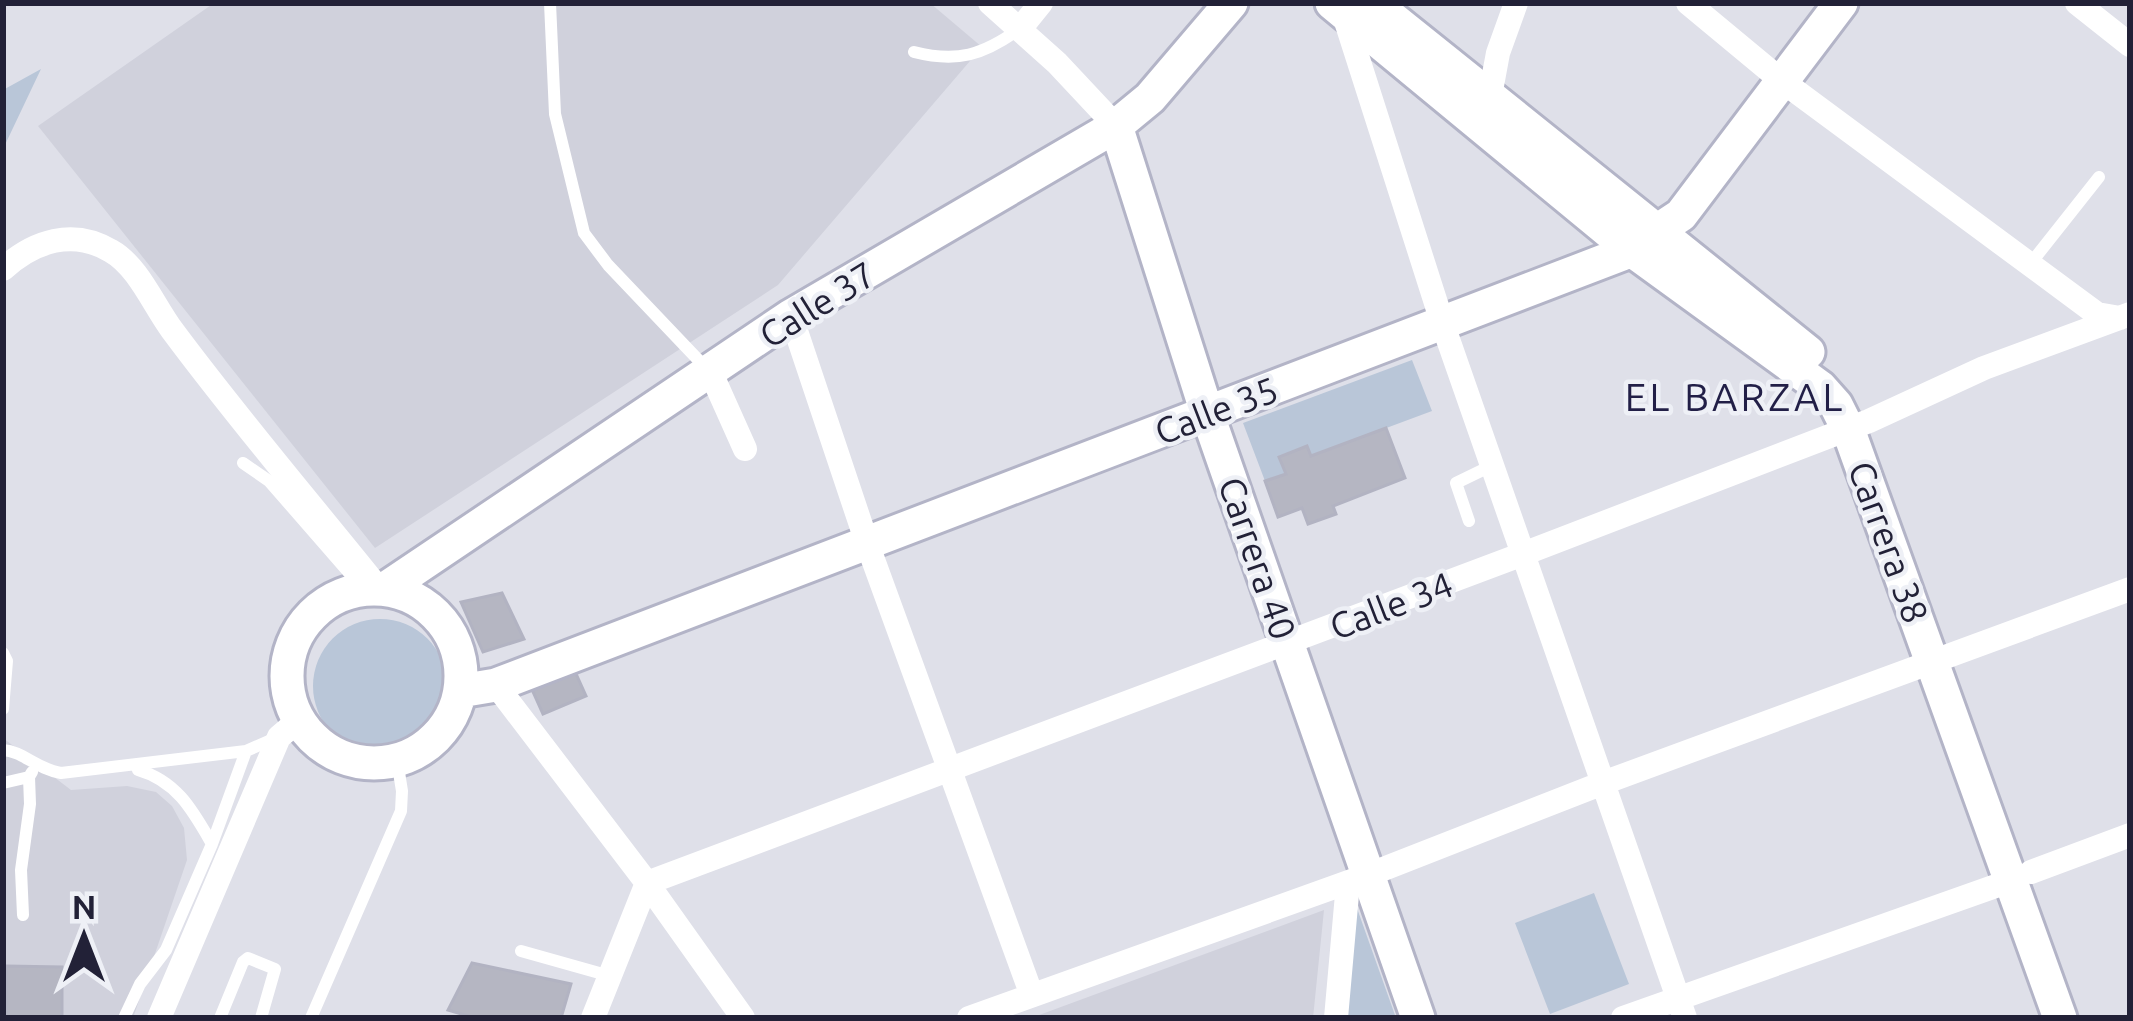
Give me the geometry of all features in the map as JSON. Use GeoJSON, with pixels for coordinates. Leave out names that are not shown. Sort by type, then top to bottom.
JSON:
{"type":"FeatureCollection","features":[{"type":"Feature","properties":{"kind":"street","name":"Carrera 40"},"geometry":{"type":"LineString","coordinates":[[990,3],[1116,126],[1207,413],[1288,644],[1358,879],[1418,1018]]}},
{"type":"Feature","properties":{"kind":"street"},"geometry":{"type":"LineString","coordinates":[[1020,29],[1041,3]]}},
{"type":"Feature","properties":{"kind":"street","name":"Calle 37"},"geometry":{"type":"LineString","coordinates":[[376,589],[711,374],[791,316],[1116,126],[1150,98],[1231,3]]}},
{"type":"Feature","properties":{"kind":"street"},"geometry":{"type":"LineString","coordinates":[[1490,96],[1498,53],[1516,3]]}},
{"type":"Feature","properties":{"kind":"street"},"geometry":{"type":"LineString","coordinates":[[1688,3],[1782,81],[2096,314],[2127,320]]}},
{"type":"Feature","properties":{"kind":"street","name":"Calle 35"},"geometry":{"type":"LineString","coordinates":[[460,691],[496,685],[1443,325],[1643,240],[1681,215],[1841,3]]}},
{"type":"Feature","properties":{"kind":"street"},"geometry":{"type":"LineString","coordinates":[[2077,3],[2130,45]]}},
{"type":"Feature","properties":{"kind":"street"},"geometry":{"type":"LineString","coordinates":[[1350,6],[1443,325],[1682,1008]]}},
{"type":"Feature","properties":{"kind":"street","name":"Carrera 38"},"geometry":{"type":"LineString","coordinates":[[1350,6],[1490,96],[1643,240]]}},
{"type":"Feature","properties":{"kind":"street","name":"Carrera 38"},"geometry":{"type":"LineString","coordinates":[[1350,6],[1643,240],[1837,374],[1855,394],[1858,425],[2020,877],[2060,1018]]}},
{"type":"Feature","properties":{"kind":"street"},"geometry":{"type":"LineString","coordinates":[[3,269],[33,246],[68,238],[95,243],[127,264],[174,332],[376,589]]}},
{"type":"Feature","properties":{"kind":"street"},"geometry":{"type":"LineString","coordinates":[[791,316],[867,543],[1031,993]]}},
{"type":"Feature","properties":{"kind":"street","name":"Calle 34"},"geometry":{"type":"LineString","coordinates":[[647,883],[1858,425],[1984,368],[2127,320]]}},
{"type":"Feature","properties":{"kind":"street"},"geometry":{"type":"LineString","coordinates":[[711,374],[745,449]]}},
{"type":"Feature","properties":{"kind":"street"},"geometry":{"type":"LineString","coordinates":[[159,1018],[289,728],[287,679],[296,638],[324,605],[376,589],[407,594],[447,628],[458,652],[460,691],[452,717],[435,738],[397,760],[370,763],[342,756],[289,728]]}},
{"type":"Feature","properties":{"kind":"street"},"geometry":{"type":"LineString","coordinates":[[969,1018],[1358,879],[1603,783],[2130,589]]}},
{"type":"Feature","properties":{"kind":"street"},"geometry":{"type":"LineString","coordinates":[[496,685],[647,883],[742,1018]]}},
{"type":"Feature","properties":{"kind":"street"},"geometry":{"type":"LineString","coordinates":[[1623,1018],[1682,1008],[2130,835]]}},
{"type":"Feature","properties":{"kind":"street","name":"Carrera 38"},"geometry":{"type":"LineString","coordinates":[[2020,877],[2084,1018]]}},
{"type":"Feature","properties":{"kind":"street"},"geometry":{"type":"LineString","coordinates":[[1336,1018],[1358,879]]}},
{"type":"Feature","properties":{"kind":"street"},"geometry":{"type":"LineString","coordinates":[[593,1018],[647,883]]}},
{"type":"Feature","properties":{"kind":"lane"},"geometry":{"type":"LineString","coordinates":[[550,3],[555,114],[584,233],[711,374]]}},
{"type":"Feature","properties":{"kind":"lane"},"geometry":{"type":"LineString","coordinates":[[914,52],[959,59],[988,51],[1020,29]]}},
{"type":"Feature","properties":{"kind":"lane"},"geometry":{"type":"LineString","coordinates":[[2031,263],[2099,177]]}},
{"type":"Feature","properties":{"kind":"lane"},"geometry":{"type":"LineString","coordinates":[[243,463],[269,481],[376,589]]}},
{"type":"Feature","properties":{"kind":"lane"},"geometry":{"type":"LineString","coordinates":[[1469,521],[1456,483],[1492,466]]}},
{"type":"Feature","properties":{"kind":"lane"},"geometry":{"type":"LineString","coordinates":[[3,653],[7,661],[3,709]]}},
{"type":"Feature","properties":{"kind":"lane"},"geometry":{"type":"LineString","coordinates":[[3,783],[32,772],[125,768],[246,751],[289,728]]}},
{"type":"Feature","properties":{"kind":"lane"},"geometry":{"type":"LineString","coordinates":[[3,750],[16,751],[32,772],[21,870],[23,915]]}},
{"type":"Feature","properties":{"kind":"lane"},"geometry":{"type":"LineString","coordinates":[[124,1018],[140,983],[166,950],[246,751]]}},
{"type":"Feature","properties":{"kind":"lane"},"geometry":{"type":"LineString","coordinates":[[311,1018],[400,811],[397,760]]}},
{"type":"Feature","properties":{"kind":"lane"},"geometry":{"type":"LineString","coordinates":[[125,768],[148,773],[171,786],[189,805],[212,844]]}},
{"type":"Feature","properties":{"kind":"lane"},"geometry":{"type":"LineString","coordinates":[[521,951],[612,977]]}},
{"type":"Feature","properties":{"kind":"lane"},"geometry":{"type":"LineString","coordinates":[[220,1018],[242,962],[248,958],[275,969],[261,1018]]}},
{"type":"Feature","properties":{"kind":"shaded area"},"geometry":{"type":"Polygon","coordinates":[[[214,3],[930,3],[982,47],[778,285],[375,548],[38,126],[214,3]]]}},
{"type":"Feature","properties":{"kind":"shaded area"},"geometry":{"type":"Polygon","coordinates":[[[41,69],[3,149],[3,90],[41,69]]]}},
{"type":"Feature","properties":{"kind":"shaded area"},"geometry":{"type":"Polygon","coordinates":[[[1412,360],[1432,411],[1311,456],[1307,447],[1280,456],[1286,474],[1265,481],[1243,423],[1412,360]]]}},
{"type":"Feature","properties":{"kind":"shaded area"},"geometry":{"type":"Polygon","coordinates":[[[380,619],[405,624],[427,639],[442,661],[447,686],[442,711],[427,733],[405,748],[380,753],[355,748],[333,733],[318,711],[313,686],[318,661],[333,639],[355,624],[380,619]]]}},
{"type":"Feature","properties":{"kind":"shaded area"},"geometry":{"type":"Polygon","coordinates":[[[3,738],[71,790],[127,786],[156,792],[172,806],[184,828],[187,860],[133,1018],[3,1018],[3,738]]]}},
{"type":"Feature","properties":{"kind":"shaded area"},"geometry":{"type":"Polygon","coordinates":[[[1594,893],[1629,984],[1550,1014],[1515,923],[1594,893]]]}},
{"type":"Feature","properties":{"kind":"shaded area"},"geometry":{"type":"Polygon","coordinates":[[[1353,897],[1396,1018],[1345,1018],[1353,897]]]}},
{"type":"Feature","properties":{"kind":"shaded area"},"geometry":{"type":"Polygon","coordinates":[[[1324,910],[1313,1018],[1031,1018],[1324,910]]]}},
{"type":"Feature","properties":{"kind":"building"},"geometry":{"type":"Polygon","coordinates":[[[1386,428],[1405,478],[1333,506],[1336,514],[1308,524],[1302,508],[1278,517],[1265,481],[1286,474],[1279,457],[1307,446],[1311,456],[1386,428]]]}},
{"type":"Feature","properties":{"kind":"building"},"geometry":{"type":"Polygon","coordinates":[[[502,593],[524,639],[483,652],[461,602],[502,593]]]}},
{"type":"Feature","properties":{"kind":"building"},"geometry":{"type":"Polygon","coordinates":[[[573,667],[586,696],[543,714],[530,685],[573,667]]]}},
{"type":"Feature","properties":{"kind":"building"},"geometry":{"type":"Polygon","coordinates":[[[472,963],[571,984],[561,1018],[475,1018],[448,1010],[472,963]]]}},
{"type":"Feature","properties":{"kind":"building"},"geometry":{"type":"Polygon","coordinates":[[[6,966],[62,967],[62,1018],[6,1018],[6,966]]]}},
{"type":"Feature","properties":{"kind":"district","name":"EL BARZAL"},"geometry":{"type":"Point","coordinates":[1735,396]}}]}
